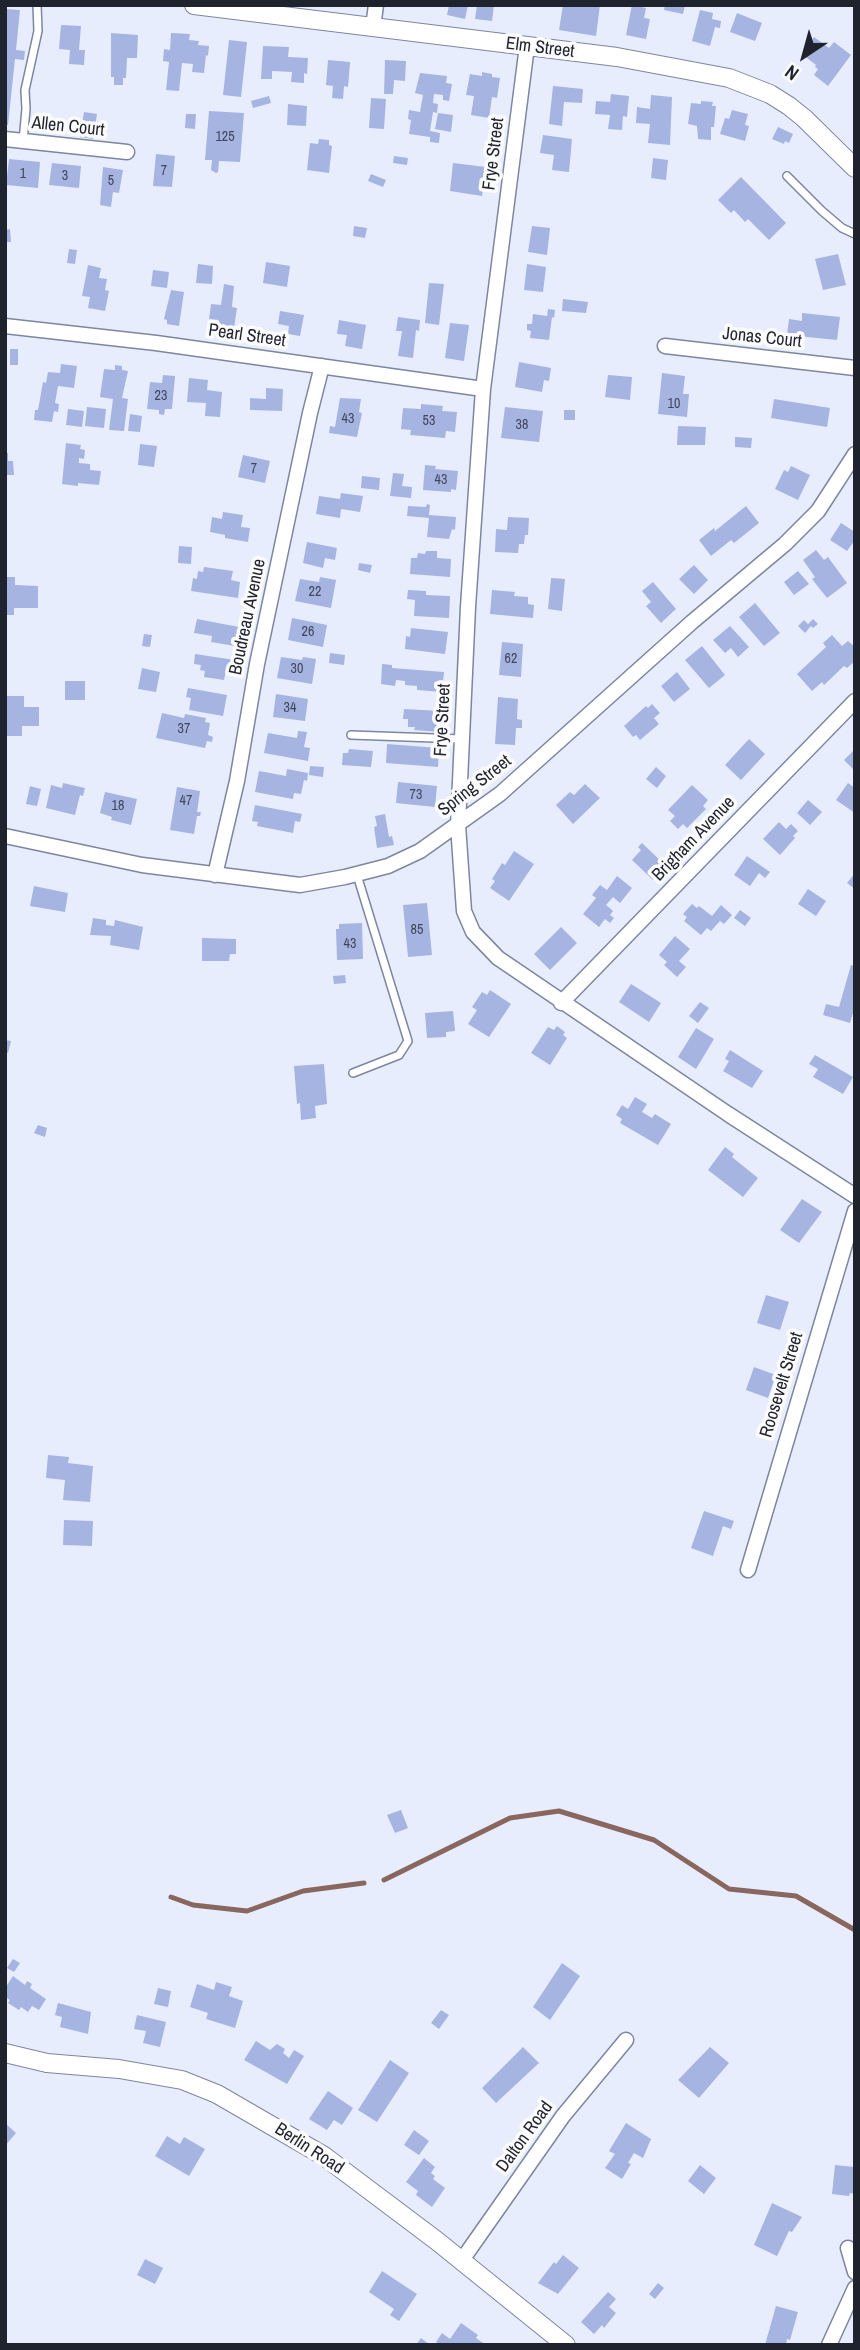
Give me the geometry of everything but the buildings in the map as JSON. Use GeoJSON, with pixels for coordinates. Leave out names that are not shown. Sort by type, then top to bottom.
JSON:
{"type":"FeatureCollection","features":[{"type":"Feature","properties":{"kind":"street","name":"Elm Street"},"geometry":{"type":"LineString","coordinates":[[194,5],[617,57],[729,78],[770,94],[789,106],[855,168]]}},
{"type":"Feature","properties":{"kind":"street"},"geometry":{"type":"LineString","coordinates":[[373,27],[376,5]]}},
{"type":"Feature","properties":{"kind":"street","name":"Frye Street"},"geometry":{"type":"LineString","coordinates":[[527,46],[483,389],[468,607],[458,825],[464,911],[473,932],[498,958],[561,1003],[855,1196]]}},
{"type":"Feature","properties":{"kind":"street","name":"Allen Court"},"geometry":{"type":"LineString","coordinates":[[5,139],[127,152]]}},
{"type":"Feature","properties":{"kind":"street","name":"Pearl Street"},"geometry":{"type":"LineString","coordinates":[[5,326],[156,343],[483,389]]}},
{"type":"Feature","properties":{"kind":"street","name":"Jonas Court"},"geometry":{"type":"LineString","coordinates":[[665,346],[855,368]]}},
{"type":"Feature","properties":{"kind":"street","name":"Boudreau Avenue"},"geometry":{"type":"LineString","coordinates":[[215,875],[237,781],[279,559],[322,366]]}},
{"type":"Feature","properties":{"kind":"street","name":"Spring Street"},"geometry":{"type":"LineString","coordinates":[[5,836],[142,865],[300,885],[387,866],[420,851],[500,794],[692,622],[785,544],[818,511],[855,454]]}},
{"type":"Feature","properties":{"kind":"street","name":"Brigham Avenue"},"geometry":{"type":"LineString","coordinates":[[561,1003],[855,701]]}},
{"type":"Feature","properties":{"kind":"street","name":"Roosevelt Street"},"geometry":{"type":"LineString","coordinates":[[748,1570],[855,1211]]}},
{"type":"Feature","properties":{"kind":"street","name":"Dalton Road"},"geometry":{"type":"LineString","coordinates":[[462,2260],[563,2116],[626,2040]]}},
{"type":"Feature","properties":{"kind":"street","name":"Berlin Road"},"geometry":{"type":"LineString","coordinates":[[5,2053],[47,2063],[119,2069],[182,2080],[217,2094],[324,2156],[462,2260],[566,2345]]}},
{"type":"Feature","properties":{"kind":"street"},"geometry":{"type":"LineString","coordinates":[[848,2248],[855,2272]]}},
{"type":"Feature","properties":{"kind":"street"},"geometry":{"type":"LineString","coordinates":[[829,2345],[855,2288]]}},
{"type":"Feature","properties":{"kind":"lane"},"geometry":{"type":"LineString","coordinates":[[23,141],[25,90],[38,31],[37,5]]}},
{"type":"Feature","properties":{"kind":"lane"},"geometry":{"type":"LineString","coordinates":[[787,176],[822,211],[842,228],[855,234]]}},
{"type":"Feature","properties":{"kind":"lane"},"geometry":{"type":"LineString","coordinates":[[351,735],[462,739]]}},
{"type":"Feature","properties":{"kind":"lane"},"geometry":{"type":"LineString","coordinates":[[353,1073],[399,1055],[408,1041],[357,874]]}},
{"type":"Feature","properties":{"kind":"waterway"},"geometry":{"type":"LineString","coordinates":[[384,1880],[510,1818],[559,1811],[654,1840],[729,1889],[796,1896],[855,1930]]}},
{"type":"Feature","properties":{"kind":"waterway"},"geometry":{"type":"LineString","coordinates":[[171,1897],[193,1905],[247,1911],[303,1891],[364,1883]]}}]}
